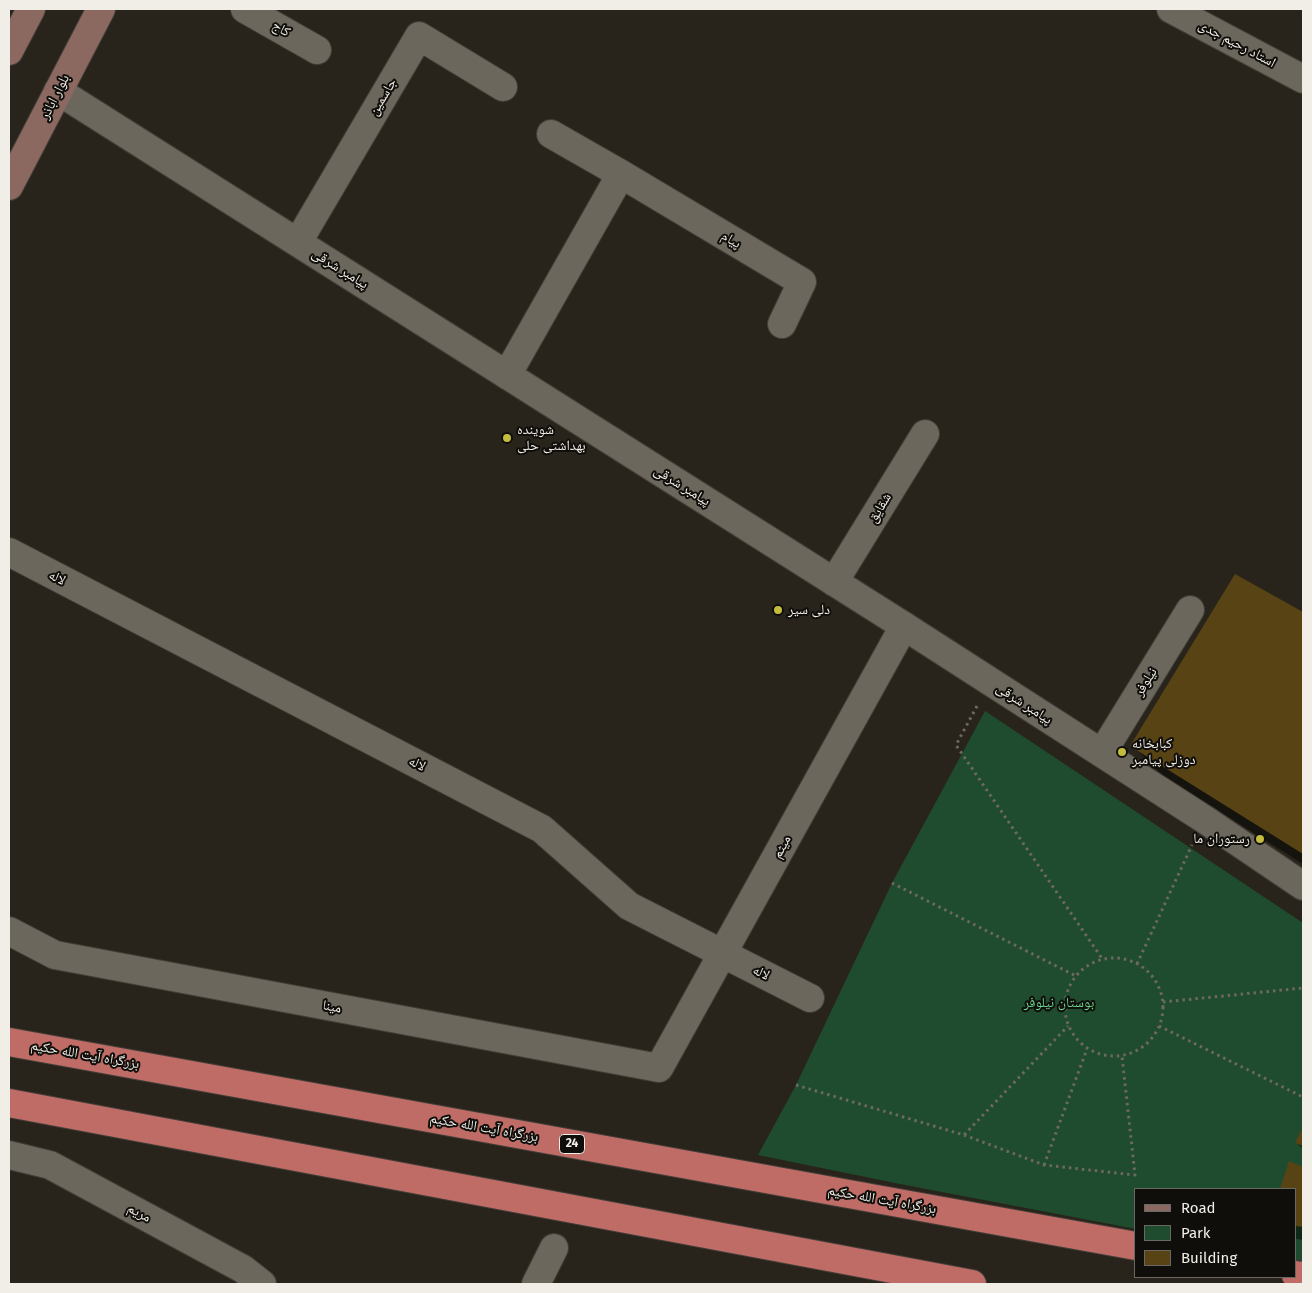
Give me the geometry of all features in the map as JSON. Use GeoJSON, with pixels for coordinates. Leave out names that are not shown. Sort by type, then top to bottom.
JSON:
{"type":"FeatureCollection","features":[{"type":"Feature","properties":{"kind":"highway","name":"بزرگراه آیت الله حکیم"},"geometry":{"type":"LineString","coordinates":[[9,1042],[1134,1246]]}},
{"type":"Feature","properties":{"kind":"highway"},"geometry":{"type":"LineString","coordinates":[[9,1103],[972,1284]]}},
{"type":"Feature","properties":{"kind":"main road"},"geometry":{"type":"LineString","coordinates":[[9,51],[31,9]]}},
{"type":"Feature","properties":{"kind":"main road","name":"بلوار اباذر"},"geometry":{"type":"LineString","coordinates":[[9,186],[101,9]]}},
{"type":"Feature","properties":{"kind":"street","name":"کاج"},"geometry":{"type":"LineString","coordinates":[[245,9],[317,50]]}},
{"type":"Feature","properties":{"kind":"street","name":"استاد رحیم جدی"},"geometry":{"type":"LineString","coordinates":[[1171,9],[1303,79]]}},
{"type":"Feature","properties":{"kind":"street","name":"جاسمین"},"geometry":{"type":"LineString","coordinates":[[298,242],[419,36],[503,87]]}},
{"type":"Feature","properties":{"kind":"street","name":"پیامبر شرقی"},"geometry":{"type":"LineString","coordinates":[[58,90],[904,626],[1204,819],[1303,886]]}},
{"type":"Feature","properties":{"kind":"street","name":"پیام"},"geometry":{"type":"LineString","coordinates":[[551,134],[802,282],[782,324]]}},
{"type":"Feature","properties":{"kind":"street"},"geometry":{"type":"LineString","coordinates":[[508,375],[620,174]]}},
{"type":"Feature","properties":{"kind":"street","name":"شقایق"},"geometry":{"type":"LineString","coordinates":[[834,582],[925,434]]}},
{"type":"Feature","properties":{"kind":"street","name":"لاله"},"geometry":{"type":"LineString","coordinates":[[9,552],[542,830],[629,906],[810,998]]}},
{"type":"Feature","properties":{"kind":"street","name":"نیلوفر"},"geometry":{"type":"LineString","coordinates":[[1102,753],[1190,610]]}},
{"type":"Feature","properties":{"kind":"street","name":"میثم"},"geometry":{"type":"LineString","coordinates":[[659,1068],[904,626]]}},
{"type":"Feature","properties":{"kind":"street","name":"مینا"},"geometry":{"type":"LineString","coordinates":[[9,931],[55,955],[659,1068]]}},
{"type":"Feature","properties":{"kind":"street","name":"مریم"},"geometry":{"type":"LineString","coordinates":[[9,1155],[50,1165],[243,1269],[262,1284]]}},
{"type":"Feature","properties":{"kind":"street"},"geometry":{"type":"LineString","coordinates":[[536,1284],[554,1248]]}},
{"type":"Feature","properties":{"kind":"path"},"geometry":{"type":"LineString","coordinates":[[990,682],[956,745],[1102,960]]}},
{"type":"Feature","properties":{"kind":"path"},"geometry":{"type":"LineString","coordinates":[[1137,964],[1204,819]]}},
{"type":"Feature","properties":{"kind":"path"},"geometry":{"type":"LineString","coordinates":[[892,883],[1076,976]]}},
{"type":"Feature","properties":{"kind":"path"},"geometry":{"type":"LineString","coordinates":[[1114,958],[1137,964],[1150,974],[1159,987],[1163,1002],[1163,1014],[1159,1026],[1151,1040],[1137,1050],[1122,1056],[1098,1054],[1087,1048],[1076,1038],[1068,1026],[1065,1000],[1069,988],[1076,976],[1088,965],[1102,960],[1114,958]]}},
{"type":"Feature","properties":{"kind":"path"},"geometry":{"type":"LineString","coordinates":[[1163,1002],[1303,988]]}},
{"type":"Feature","properties":{"kind":"path"},"geometry":{"type":"LineString","coordinates":[[964,1135],[1068,1026]]}},
{"type":"Feature","properties":{"kind":"path"},"geometry":{"type":"LineString","coordinates":[[1159,1026],[1303,1097]]}},
{"type":"Feature","properties":{"kind":"path"},"geometry":{"type":"LineString","coordinates":[[1044,1165],[1087,1048]]}},
{"type":"Feature","properties":{"kind":"path"},"geometry":{"type":"LineString","coordinates":[[796,1084],[964,1135],[1044,1165],[1135,1175],[1122,1056]]}},
{"type":"Feature","properties":{"kind":"green space","name":"بوستان نیلوفر"},"geometry":{"type":"Polygon","coordinates":[[[985,711],[1303,923],[1303,1261],[1297,1260],[1297,1188],[1134,1188],[1134,1229],[758,1155],[796,1085],[892,883],[985,711]]]}},
{"type":"Feature","properties":{"kind":"building"},"geometry":{"type":"Polygon","coordinates":[[[1235,574],[1303,612],[1303,854],[1130,746],[1235,574]]]}},
{"type":"Feature","properties":{"kind":"building"},"geometry":{"type":"Polygon","coordinates":[[[1303,1127],[1303,1146],[1295,1143],[1303,1127]]]}},
{"type":"Feature","properties":{"kind":"building"},"geometry":{"type":"Polygon","coordinates":[[[1289,1161],[1303,1167],[1303,1227],[1297,1226],[1297,1188],[1280,1188],[1289,1161]]]}},
{"type":"Feature","properties":{"kind":"place","name":"شوینده بهداشتی حلی"},"geometry":{"type":"Point","coordinates":[507,438]}},
{"type":"Feature","properties":{"kind":"place","name":"دلی سیر"},"geometry":{"type":"Point","coordinates":[778,610]}},
{"type":"Feature","properties":{"kind":"place","name":"کبابخانه دوزلی پیامبر"},"geometry":{"type":"Point","coordinates":[1122,752]}},
{"type":"Feature","properties":{"kind":"place","name":"رستوران ما"},"geometry":{"type":"Point","coordinates":[1260,839]}}]}
